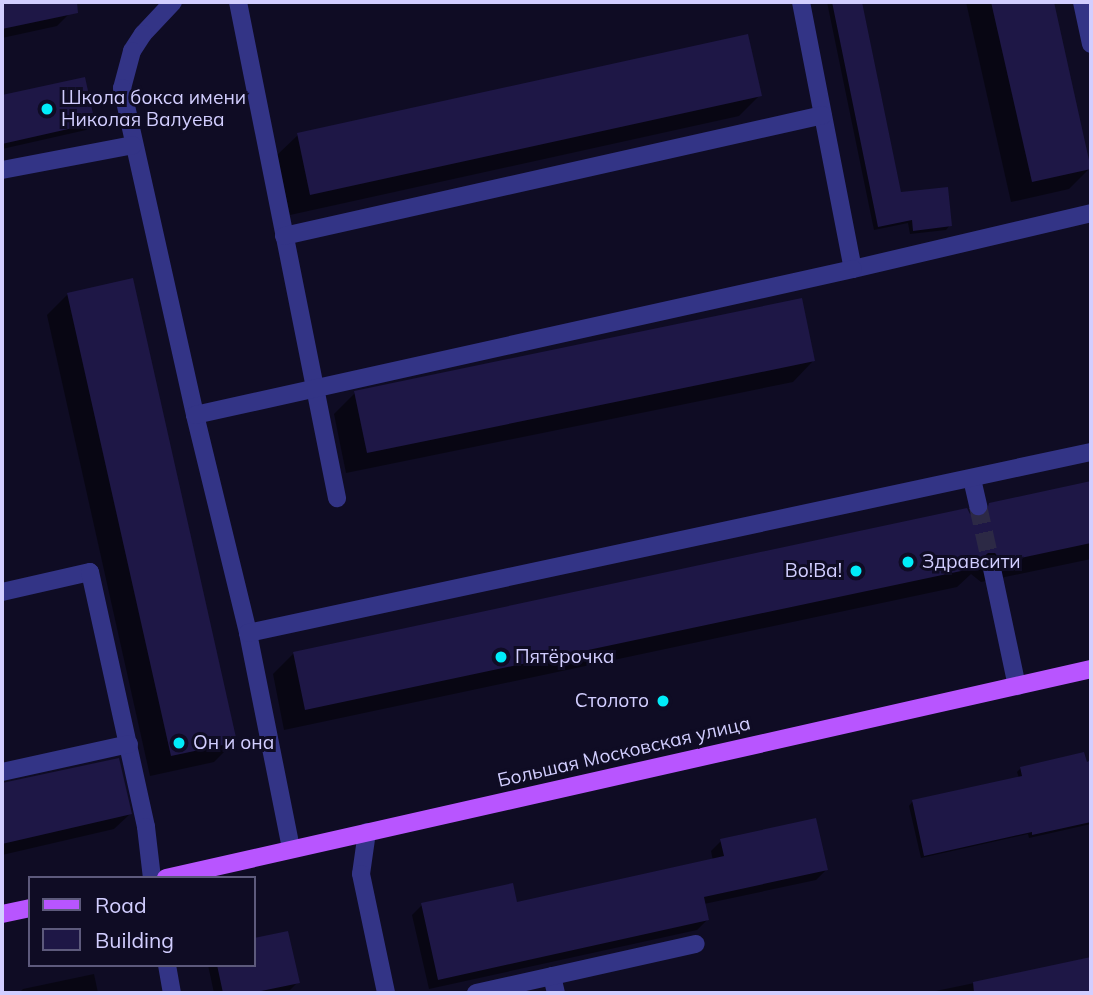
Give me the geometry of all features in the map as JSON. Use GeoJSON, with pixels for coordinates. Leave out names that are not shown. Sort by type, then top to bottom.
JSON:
{"type":"FeatureCollection","features":[{"type":"Feature","properties":{"kind":"main road","name":"Большая Московская улица"},"geometry":{"type":"LineString","coordinates":[[175,876],[1091,669]]}},
{"type":"Feature","properties":{"kind":"main road"},"geometry":{"type":"LineString","coordinates":[[2,914],[28,908]]}},
{"type":"Feature","properties":{"kind":"lane"},"geometry":{"type":"LineString","coordinates":[[173,2],[143,34],[132,51],[122,88],[195,415],[248,633],[291,849]]}},
{"type":"Feature","properties":{"kind":"lane"},"geometry":{"type":"LineString","coordinates":[[238,2],[337,498]]}},
{"type":"Feature","properties":{"kind":"lane"},"geometry":{"type":"LineString","coordinates":[[801,2],[853,269]]}},
{"type":"Feature","properties":{"kind":"lane"},"geometry":{"type":"LineString","coordinates":[[1082,2],[1091,44]]}},
{"type":"Feature","properties":{"kind":"lane"},"geometry":{"type":"LineString","coordinates":[[284,236],[823,115]]}},
{"type":"Feature","properties":{"kind":"lane"},"geometry":{"type":"LineString","coordinates":[[2,170],[133,145]]}},
{"type":"Feature","properties":{"kind":"lane"},"geometry":{"type":"LineString","coordinates":[[195,415],[853,269],[1091,213]]}},
{"type":"Feature","properties":{"kind":"lane"},"geometry":{"type":"LineString","coordinates":[[248,633],[1091,452]]}},
{"type":"Feature","properties":{"kind":"lane"},"geometry":{"type":"LineString","coordinates":[[972,479],[978,506]]}},
{"type":"Feature","properties":{"kind":"lane"},"geometry":{"type":"LineString","coordinates":[[991,565],[1017,685]]}},
{"type":"Feature","properties":{"kind":"lane"},"geometry":{"type":"LineString","coordinates":[[2,592],[90,572],[146,827],[152,876]]}},
{"type":"Feature","properties":{"kind":"lane"},"geometry":{"type":"LineString","coordinates":[[2,772],[129,744]]}},
{"type":"Feature","properties":{"kind":"lane"},"geometry":{"type":"LineString","coordinates":[[366,832],[361,874],[386,993]]}},
{"type":"Feature","properties":{"kind":"lane"},"geometry":{"type":"LineString","coordinates":[[476,993],[554,985],[696,944]]}},
{"type":"Feature","properties":{"kind":"lane"},"geometry":{"type":"LineString","coordinates":[[167,967],[172,993]]}},
{"type":"Feature","properties":{"kind":"building"},"geometry":{"type":"Polygon","coordinates":[[[2,2],[77,2],[78,13],[2,29],[2,2]]]}},
{"type":"Feature","properties":{"kind":"building"},"geometry":{"type":"Polygon","coordinates":[[[832,2],[862,2],[901,192],[948,187],[952,226],[913,231],[912,220],[878,227],[832,2]]]}},
{"type":"Feature","properties":{"kind":"building"},"geometry":{"type":"Polygon","coordinates":[[[991,2],[1054,2],[1091,169],[1032,182],[991,2]]]}},
{"type":"Feature","properties":{"kind":"building"},"geometry":{"type":"Polygon","coordinates":[[[748,34],[762,96],[310,195],[297,133],[748,34]]]}},
{"type":"Feature","properties":{"kind":"building","name":"Школа бокса имени Николая Валуева"},"geometry":{"type":"Polygon","coordinates":[[[85,77],[95,123],[2,144],[2,95],[85,77]]]}},
{"type":"Feature","properties":{"kind":"building"},"geometry":{"type":"Polygon","coordinates":[[[133,278],[237,742],[171,756],[67,293],[133,278]]]}},
{"type":"Feature","properties":{"kind":"building"},"geometry":{"type":"Polygon","coordinates":[[[802,298],[815,361],[367,453],[354,391],[802,298]]]}},
{"type":"Feature","properties":{"kind":"building"},"geometry":{"type":"Polygon","coordinates":[[[1091,481],[1091,543],[1002,562],[995,553],[988,553],[980,560],[980,567],[305,710],[293,652],[967,508],[970,514],[980,517],[986,514],[989,503],[1091,481]]]}},
{"type":"Feature","properties":{"kind":"building"},"geometry":{"type":"Polygon","coordinates":[[[1084,752],[1087,762],[1091,760],[1091,822],[924,856],[912,800],[1022,776],[1020,767],[1084,752]]]}},
{"type":"Feature","properties":{"kind":"building"},"geometry":{"type":"Polygon","coordinates":[[[119,758],[132,814],[2,844],[2,783],[119,758]]]}},
{"type":"Feature","properties":{"kind":"building"},"geometry":{"type":"Polygon","coordinates":[[[816,818],[828,870],[704,897],[709,920],[438,980],[421,903],[513,883],[517,902],[724,856],[720,839],[816,818]]]}},
{"type":"Feature","properties":{"kind":"building"},"geometry":{"type":"Polygon","coordinates":[[[288,931],[300,983],[252,993],[223,993],[217,967],[256,967],[256,938],[288,931]]]}},
{"type":"Feature","properties":{"kind":"building"},"geometry":{"type":"Polygon","coordinates":[[[1091,957],[1091,993],[974,993],[973,982],[1091,957]]]}},
{"type":"Feature","properties":{"kind":"tunnel"},"geometry":{"type":"LineString","coordinates":[[978,506],[991,564]]}},
{"type":"Feature","properties":{"kind":"place","name":"Школа бокса имени Николая Валуева"},"geometry":{"type":"Point","coordinates":[47,109]}},
{"type":"Feature","properties":{"kind":"place","name":"Здравсити"},"geometry":{"type":"Point","coordinates":[908,562]}},
{"type":"Feature","properties":{"kind":"place","name":"Во!Ва!"},"geometry":{"type":"Point","coordinates":[856,571]}},
{"type":"Feature","properties":{"kind":"place","name":"Пятёрочка"},"geometry":{"type":"Point","coordinates":[501,657]}},
{"type":"Feature","properties":{"kind":"place","name":"Столото"},"geometry":{"type":"Point","coordinates":[663,701]}},
{"type":"Feature","properties":{"kind":"place","name":"Он и она"},"geometry":{"type":"Point","coordinates":[179,743]}}]}
